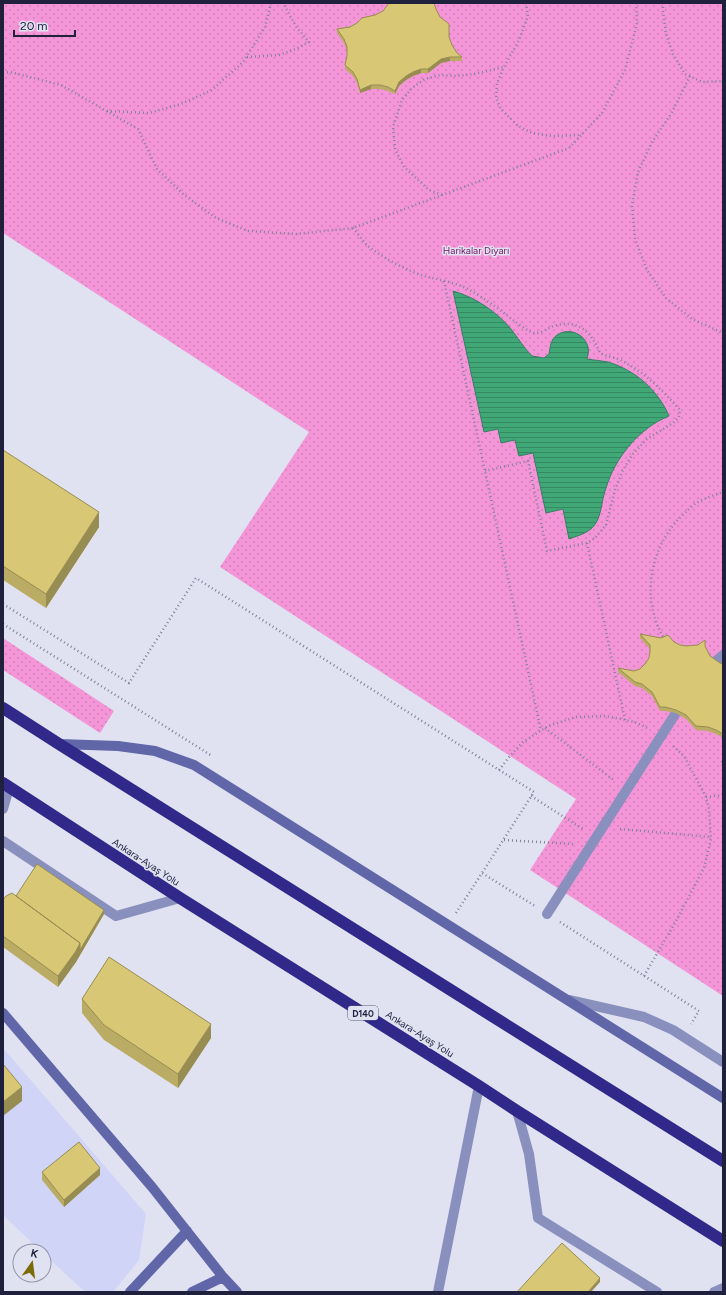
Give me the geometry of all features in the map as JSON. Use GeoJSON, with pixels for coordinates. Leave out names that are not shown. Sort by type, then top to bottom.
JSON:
{"type":"FeatureCollection","features":[{"type":"Feature","properties":{"kind":"highway"},"geometry":{"type":"LineString","coordinates":[[3,708],[723,1161]]}},
{"type":"Feature","properties":{"kind":"highway","name":"Ankara-Ayaş Yolu"},"geometry":{"type":"LineString","coordinates":[[6,786],[180,898],[723,1241]]}},
{"type":"Feature","properties":{"kind":"street"},"geometry":{"type":"LineString","coordinates":[[701,674],[723,655]]}},
{"type":"Feature","properties":{"kind":"street"},"geometry":{"type":"LineString","coordinates":[[547,914],[689,692]]}},
{"type":"Feature","properties":{"kind":"street"},"geometry":{"type":"LineString","coordinates":[[59,744],[118,746],[155,751],[194,765],[723,1098]]}},
{"type":"Feature","properties":{"kind":"street"},"geometry":{"type":"LineString","coordinates":[[3,809],[6,786]]}},
{"type":"Feature","properties":{"kind":"street"},"geometry":{"type":"LineString","coordinates":[[3,841],[116,916],[180,898]]}},
{"type":"Feature","properties":{"kind":"street"},"geometry":{"type":"LineString","coordinates":[[567,1000],[644,1017],[672,1030],[723,1062]]}},
{"type":"Feature","properties":{"kind":"street"},"geometry":{"type":"LineString","coordinates":[[3,1013],[152,1188],[223,1277],[237,1292]]}},
{"type":"Feature","properties":{"kind":"street"},"geometry":{"type":"LineString","coordinates":[[438,1292],[479,1086]]}},
{"type":"Feature","properties":{"kind":"street"},"geometry":{"type":"LineString","coordinates":[[517,1111],[529,1154],[538,1218],[657,1292]]}},
{"type":"Feature","properties":{"kind":"street"},"geometry":{"type":"LineString","coordinates":[[130,1292],[187,1232]]}},
{"type":"Feature","properties":{"kind":"street"},"geometry":{"type":"LineString","coordinates":[[192,1292],[223,1277]]}},
{"type":"Feature","properties":{"kind":"street"},"geometry":{"type":"LineString","coordinates":[[714,1292],[723,1288]]}},
{"type":"Feature","properties":{"kind":"path"},"geometry":{"type":"LineString","coordinates":[[107,111],[149,113],[181,104],[212,90],[243,62],[265,27],[271,3]]}},
{"type":"Feature","properties":{"kind":"path"},"geometry":{"type":"LineString","coordinates":[[247,56],[280,55],[296,50],[309,42],[297,28],[283,3]]}},
{"type":"Feature","properties":{"kind":"path"},"geometry":{"type":"LineString","coordinates":[[526,3],[528,16],[519,40],[504,67],[497,84],[496,98],[501,109],[518,126],[532,133],[567,136],[581,135]]}},
{"type":"Feature","properties":{"kind":"path"},"geometry":{"type":"LineString","coordinates":[[3,73],[10,72],[61,85],[138,129],[157,169],[184,194],[216,218],[248,231],[296,234],[353,228],[569,148],[602,113],[626,70],[637,23],[636,3]]}},
{"type":"Feature","properties":{"kind":"path"},"geometry":{"type":"LineString","coordinates":[[663,3],[666,34],[673,54],[684,74],[702,82],[723,81]]}},
{"type":"Feature","properties":{"kind":"path"},"geometry":{"type":"LineString","coordinates":[[442,195],[429,190],[404,167],[395,149],[393,127],[402,100],[412,88],[426,79],[440,75],[456,76],[474,74],[504,67]]}},
{"type":"Feature","properties":{"kind":"path"},"geometry":{"type":"LineString","coordinates":[[690,76],[671,114],[652,142],[638,172],[632,205],[635,239],[646,270],[666,298],[692,319],[723,333]]}},
{"type":"Feature","properties":{"kind":"path"},"geometry":{"type":"LineString","coordinates":[[353,228],[367,246],[389,259],[407,269],[426,276],[444,280],[467,289],[533,332],[539,333],[554,326],[564,324],[583,328],[590,334],[600,353],[617,359],[640,372],[654,382],[680,410],[679,417],[674,423],[646,439],[632,455],[622,472],[615,490],[606,525],[595,538],[587,543],[547,551],[528,461],[485,470]]}},
{"type":"Feature","properties":{"kind":"path"},"geometry":{"type":"LineString","coordinates":[[444,280],[541,731]]}},
{"type":"Feature","properties":{"kind":"path"},"geometry":{"type":"LineString","coordinates":[[668,644],[654,615],[650,589],[654,564],[663,539],[678,519],[697,503],[723,492]]}},
{"type":"Feature","properties":{"kind":"path"},"geometry":{"type":"LineString","coordinates":[[587,543],[625,720]]}},
{"type":"Feature","properties":{"kind":"path"},"geometry":{"type":"LineString","coordinates":[[3,604],[129,683],[196,578],[534,792],[448,925]]}},
{"type":"Feature","properties":{"kind":"path"},"geometry":{"type":"LineString","coordinates":[[499,770],[523,742],[545,728],[576,717],[606,716],[635,722],[661,736],[684,756],[706,796],[709,809],[711,837],[704,868],[676,921],[644,976]]}},
{"type":"Feature","properties":{"kind":"path"},"geometry":{"type":"LineString","coordinates":[[545,728],[626,790]]}},
{"type":"Feature","properties":{"kind":"path"},"geometry":{"type":"LineString","coordinates":[[722,761],[723,767]]}},
{"type":"Feature","properties":{"kind":"path"},"geometry":{"type":"LineString","coordinates":[[706,796],[723,795]]}},
{"type":"Feature","properties":{"kind":"path"},"geometry":{"type":"LineString","coordinates":[[531,796],[594,842]]}},
{"type":"Feature","properties":{"kind":"path"},"geometry":{"type":"LineString","coordinates":[[603,827],[711,837]]}},
{"type":"Feature","properties":{"kind":"path"},"geometry":{"type":"LineString","coordinates":[[503,840],[594,842]]}},
{"type":"Feature","properties":{"kind":"path"},"geometry":{"type":"LineString","coordinates":[[482,872],[699,1011],[683,1037]]}},
{"type":"Feature","properties":{"kind":"shaded area"},"geometry":{"type":"Polygon","coordinates":[[[453,291],[477,301],[492,311],[511,329],[532,356],[544,358],[549,354],[553,339],[557,335],[567,332],[578,334],[586,342],[588,347],[587,359],[608,362],[627,370],[636,376],[659,398],[669,416],[658,421],[638,436],[622,455],[610,477],[597,521],[592,528],[585,533],[569,539],[563,509],[546,513],[533,453],[519,456],[515,440],[501,443],[498,429],[484,432],[453,291]]]}},
{"type":"Feature","properties":{"kind":"shaded area"},"geometry":{"type":"Polygon","coordinates":[[[3,1048],[146,1214],[139,1260],[113,1292],[85,1292],[52,1261],[52,1243],[33,1243],[3,1215],[3,1048]]]}},
{"type":"Feature","properties":{"kind":"green space","name":"Harikalar Diyarı"},"geometry":{"type":"Polygon","coordinates":[[[3,3],[723,3],[723,996],[530,870],[576,799],[220,567],[309,432],[3,233],[3,3]]]}},
{"type":"Feature","properties":{"kind":"green space"},"geometry":{"type":"Polygon","coordinates":[[[3,638],[114,711],[100,733],[3,670],[3,638]]]}},
{"type":"Feature","properties":{"kind":"building"},"geometry":{"type":"Polygon","coordinates":[[[389,3],[434,3],[440,17],[449,24],[449,37],[452,45],[457,53],[462,57],[441,59],[428,69],[421,69],[413,72],[399,82],[395,91],[380,85],[371,85],[360,90],[353,72],[345,65],[347,47],[344,39],[337,29],[350,27],[362,18],[375,15],[383,11],[389,3]]]}},
{"type":"Feature","properties":{"kind":"building"},"geometry":{"type":"Polygon","coordinates":[[[3,450],[99,512],[46,594],[3,566],[3,450]]]}},
{"type":"Feature","properties":{"kind":"building"},"geometry":{"type":"Polygon","coordinates":[[[640,634],[661,638],[668,635],[674,642],[686,646],[698,645],[705,640],[705,646],[710,656],[723,664],[723,734],[708,727],[696,726],[686,715],[676,710],[660,707],[652,692],[642,684],[635,682],[618,668],[634,671],[640,669],[649,658],[650,645],[640,634]]]}},
{"type":"Feature","properties":{"kind":"building"},"geometry":{"type":"Polygon","coordinates":[[[37,864],[104,910],[80,950],[80,943],[16,896],[37,864]]]}},
{"type":"Feature","properties":{"kind":"building"},"geometry":{"type":"Polygon","coordinates":[[[12,893],[80,943],[58,976],[3,936],[3,900],[6,896],[12,893]]]}},
{"type":"Feature","properties":{"kind":"building"},"geometry":{"type":"Polygon","coordinates":[[[109,957],[211,1024],[178,1074],[104,1025],[82,999],[109,957]]]}},
{"type":"Feature","properties":{"kind":"building"},"geometry":{"type":"Polygon","coordinates":[[[3,1064],[22,1087],[3,1102],[3,1064]]]}},
{"type":"Feature","properties":{"kind":"building"},"geometry":{"type":"Polygon","coordinates":[[[79,1142],[100,1168],[64,1200],[42,1172],[79,1142]]]}},
{"type":"Feature","properties":{"kind":"building"},"geometry":{"type":"Polygon","coordinates":[[[562,1243],[600,1278],[588,1292],[517,1292],[562,1243]]]}}]}
